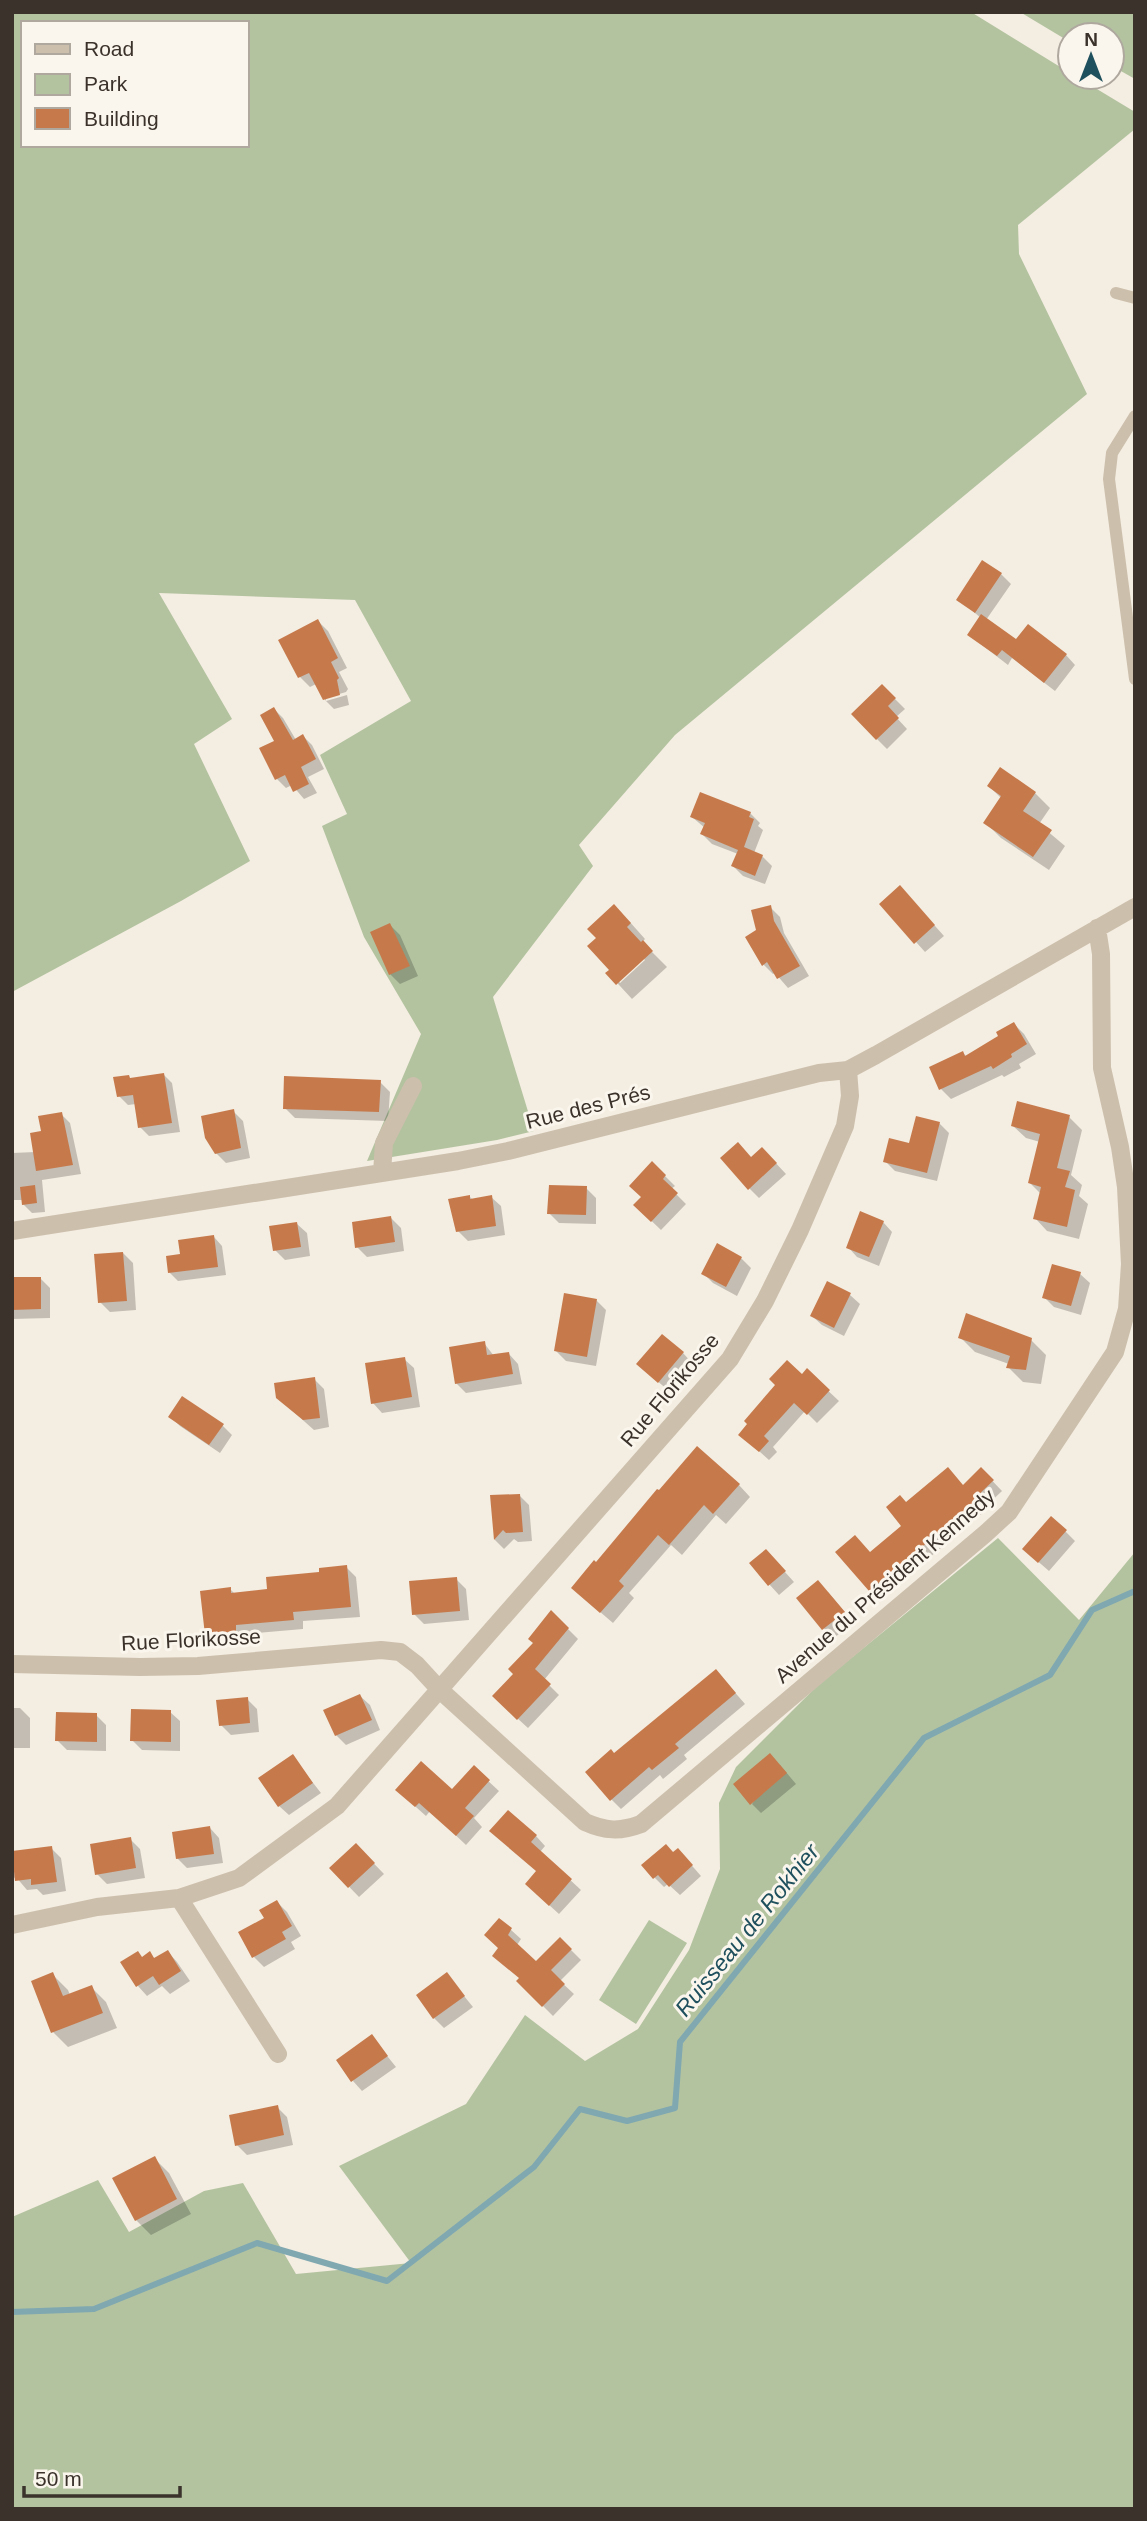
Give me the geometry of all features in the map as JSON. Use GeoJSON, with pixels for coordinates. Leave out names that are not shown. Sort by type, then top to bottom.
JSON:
{"type":"FeatureCollection","features":[{"type":"Feature","properties":{"kind":"street","name":"Rue des Prés"},"geometry":{"type":"LineString","coordinates":[[12,1231],[508,1151],[819,1073],[848,1070],[1135,907]]}},
{"type":"Feature","properties":{"kind":"street","name":"Avenue du Président Kennedy"},"geometry":{"type":"LineString","coordinates":[[440,1690],[585,1822],[611,1831],[628,1829],[641,1824],[1009,1512],[1115,1352],[1127,1309],[1130,1264],[1126,1187],[1102,1068],[1101,954],[1097,928]]}},
{"type":"Feature","properties":{"kind":"street","name":"Rue Florikosse"},"geometry":{"type":"LineString","coordinates":[[12,1925],[97,1907],[179,1898],[239,1878],[337,1806],[730,1359],[765,1301],[789,1254],[845,1126],[850,1096],[848,1070]]}},
{"type":"Feature","properties":{"kind":"street"},"geometry":{"type":"LineString","coordinates":[[382,1173],[384,1143],[413,1086]]}},
{"type":"Feature","properties":{"kind":"street","name":"Rue Florikosse"},"geometry":{"type":"LineString","coordinates":[[12,1664],[198,1666],[381,1650],[400,1653],[417,1665],[440,1690]]}},
{"type":"Feature","properties":{"kind":"street"},"geometry":{"type":"LineString","coordinates":[[179,1898],[278,2054]]}},
{"type":"Feature","properties":{"kind":"lane"},"geometry":{"type":"LineString","coordinates":[[1116,293],[1135,298]]}},
{"type":"Feature","properties":{"kind":"lane"},"geometry":{"type":"LineString","coordinates":[[1135,416],[1112,453],[1109,479],[1135,678]]}},
{"type":"Feature","properties":{"kind":"green space"},"geometry":{"type":"Polygon","coordinates":[[[12,12],[971,12],[1056,64],[1056,91],[1100,91],[1135,112],[1135,129],[1018,225],[1019,254],[1087,394],[675,735],[579,845],[593,866],[493,997],[534,1131],[497,1140],[367,1161],[421,1034],[364,937],[322,826],[347,814],[320,755],[411,701],[355,600],[159,593],[232,719],[194,744],[250,861],[12,992],[12,12]]]}},
{"type":"Feature","properties":{"kind":"green space"},"geometry":{"type":"Polygon","coordinates":[[[1020,12],[1135,12],[1135,79],[1126,74],[1126,21],[1056,21],[1056,34],[1020,12]]]}},
{"type":"Feature","properties":{"kind":"green space"},"geometry":{"type":"Polygon","coordinates":[[[998,1538],[1079,1620],[1135,1552],[1135,2509],[12,2509],[12,2217],[98,2180],[129,2232],[204,2191],[243,2183],[296,2274],[411,2263],[339,2166],[466,2104],[525,2015],[585,2061],[638,2029],[689,1950],[720,1869],[719,1803],[736,1767],[817,1686],[998,1538]]]}},
{"type":"Feature","properties":{"kind":"green space"},"geometry":{"type":"Polygon","coordinates":[[[649,1920],[687,1943],[636,2024],[599,2000],[649,1920]]]}},
{"type":"Feature","properties":{"kind":"building"},"geometry":{"type":"Polygon","coordinates":[[[982,560],[1002,573],[975,613],[956,600],[982,560]]]}},
{"type":"Feature","properties":{"kind":"building"},"geometry":{"type":"Polygon","coordinates":[[[981,614],[1016,639],[1028,624],[1067,654],[1044,683],[1002,650],[997,656],[967,635],[981,614]]]}},
{"type":"Feature","properties":{"kind":"building"},"geometry":{"type":"Polygon","coordinates":[[[318,619],[338,658],[331,662],[339,678],[337,680],[340,695],[323,700],[309,673],[298,678],[278,640],[318,619]]]}},
{"type":"Feature","properties":{"kind":"building"},"geometry":{"type":"Polygon","coordinates":[[[882,684],[896,698],[888,706],[899,718],[876,740],[851,714],[882,684]]]}},
{"type":"Feature","properties":{"kind":"building"},"geometry":{"type":"Polygon","coordinates":[[[274,707],[293,740],[303,734],[316,759],[301,767],[309,784],[293,792],[285,775],[275,780],[259,748],[274,741],[260,715],[274,707]]]}},
{"type":"Feature","properties":{"kind":"building"},"geometry":{"type":"Polygon","coordinates":[[[1000,767],[1036,792],[1023,811],[1052,830],[1033,857],[983,823],[1001,796],[987,786],[1000,767]]]}},
{"type":"Feature","properties":{"kind":"building"},"geometry":{"type":"Polygon","coordinates":[[[700,792],[751,812],[749,817],[754,819],[744,847],[763,855],[755,876],[731,866],[738,850],[700,834],[705,823],[690,817],[700,792]]]}},
{"type":"Feature","properties":{"kind":"building"},"geometry":{"type":"Polygon","coordinates":[[[900,885],[935,925],[914,944],[879,904],[900,885]]]}},
{"type":"Feature","properties":{"kind":"building"},"geometry":{"type":"Polygon","coordinates":[[[614,904],[631,923],[627,927],[653,951],[616,985],[605,973],[609,970],[587,946],[596,938],[587,929],[614,904]]]}},
{"type":"Feature","properties":{"kind":"building"},"geometry":{"type":"Polygon","coordinates":[[[771,905],[774,921],[800,966],[777,979],[767,962],[762,966],[745,937],[756,930],[751,910],[771,905]]]}},
{"type":"Feature","properties":{"kind":"building"},"geometry":{"type":"Polygon","coordinates":[[[390,923],[410,966],[389,975],[370,932],[390,923]]]}},
{"type":"Feature","properties":{"kind":"building"},"geometry":{"type":"Polygon","coordinates":[[[1014,1022],[1027,1044],[993,1069],[991,1066],[939,1090],[929,1067],[963,1051],[965,1056],[998,1036],[996,1032],[1014,1022]]]}},
{"type":"Feature","properties":{"kind":"building"},"geometry":{"type":"Polygon","coordinates":[[[164,1073],[172,1123],[138,1128],[133,1095],[117,1097],[113,1077],[129,1075],[130,1078],[164,1073]]]}},
{"type":"Feature","properties":{"kind":"building"},"geometry":{"type":"Polygon","coordinates":[[[284,1076],[381,1080],[379,1112],[283,1109],[284,1076]]]}},
{"type":"Feature","properties":{"kind":"building"},"geometry":{"type":"Polygon","coordinates":[[[1017,1101],[1070,1115],[1057,1168],[1070,1171],[1065,1187],[1075,1190],[1067,1227],[1033,1219],[1041,1187],[1028,1183],[1040,1134],[1011,1126],[1017,1101]]]}},
{"type":"Feature","properties":{"kind":"building"},"geometry":{"type":"Polygon","coordinates":[[[234,1109],[241,1148],[215,1154],[205,1138],[201,1116],[234,1109]]]}},
{"type":"Feature","properties":{"kind":"building"},"geometry":{"type":"Polygon","coordinates":[[[62,1112],[73,1165],[36,1171],[30,1133],[41,1131],[38,1116],[62,1112]]]}},
{"type":"Feature","properties":{"kind":"building"},"geometry":{"type":"Polygon","coordinates":[[[916,1116],[940,1122],[927,1173],[883,1162],[889,1138],[909,1143],[916,1116]]]}},
{"type":"Feature","properties":{"kind":"building"},"geometry":{"type":"Polygon","coordinates":[[[738,1142],[751,1157],[762,1147],[777,1163],[748,1190],[720,1158],[738,1142]]]}},
{"type":"Feature","properties":{"kind":"building"},"geometry":{"type":"Polygon","coordinates":[[[652,1161],[666,1175],[663,1179],[678,1193],[651,1222],[633,1205],[641,1197],[629,1186],[652,1161]]]}},
{"type":"Feature","properties":{"kind":"building"},"geometry":{"type":"Polygon","coordinates":[[[35,1185],[37,1203],[22,1205],[20,1187],[35,1185]]]}},
{"type":"Feature","properties":{"kind":"building"},"geometry":{"type":"Polygon","coordinates":[[[549,1185],[587,1186],[586,1215],[547,1214],[549,1185]]]}},
{"type":"Feature","properties":{"kind":"building"},"geometry":{"type":"Polygon","coordinates":[[[470,1195],[470,1199],[492,1195],[496,1226],[456,1232],[448,1199],[470,1195]]]}},
{"type":"Feature","properties":{"kind":"building"},"geometry":{"type":"Polygon","coordinates":[[[860,1211],[884,1221],[869,1257],[846,1248],[860,1211]]]}},
{"type":"Feature","properties":{"kind":"building"},"geometry":{"type":"Polygon","coordinates":[[[391,1216],[395,1242],[355,1248],[352,1222],[391,1216]]]}},
{"type":"Feature","properties":{"kind":"building"},"geometry":{"type":"Polygon","coordinates":[[[297,1222],[301,1247],[273,1251],[269,1226],[297,1222]]]}},
{"type":"Feature","properties":{"kind":"building"},"geometry":{"type":"Polygon","coordinates":[[[214,1235],[218,1267],[168,1273],[166,1256],[180,1254],[178,1240],[214,1235]]]}},
{"type":"Feature","properties":{"kind":"building"},"geometry":{"type":"Polygon","coordinates":[[[717,1243],[742,1257],[726,1287],[701,1274],[717,1243]]]}},
{"type":"Feature","properties":{"kind":"building"},"geometry":{"type":"Polygon","coordinates":[[[123,1252],[127,1301],[98,1303],[94,1254],[123,1252]]]}},
{"type":"Feature","properties":{"kind":"building"},"geometry":{"type":"Polygon","coordinates":[[[1052,1264],[1081,1272],[1071,1306],[1042,1298],[1052,1264]]]}},
{"type":"Feature","properties":{"kind":"building"},"geometry":{"type":"Polygon","coordinates":[[[12,1277],[41,1277],[41,1309],[12,1310],[12,1277]]]}},
{"type":"Feature","properties":{"kind":"building"},"geometry":{"type":"Polygon","coordinates":[[[827,1281],[851,1293],[834,1328],[810,1316],[827,1281]]]}},
{"type":"Feature","properties":{"kind":"building"},"geometry":{"type":"Polygon","coordinates":[[[564,1293],[597,1299],[587,1357],[554,1351],[564,1293]]]}},
{"type":"Feature","properties":{"kind":"building"},"geometry":{"type":"Polygon","coordinates":[[[966,1313],[1032,1338],[1026,1370],[1006,1368],[1010,1356],[958,1338],[966,1313]]]}},
{"type":"Feature","properties":{"kind":"building"},"geometry":{"type":"Polygon","coordinates":[[[662,1334],[684,1352],[658,1383],[636,1364],[662,1334]]]}},
{"type":"Feature","properties":{"kind":"building"},"geometry":{"type":"Polygon","coordinates":[[[485,1341],[487,1355],[509,1352],[513,1374],[455,1384],[449,1347],[485,1341]]]}},
{"type":"Feature","properties":{"kind":"building"},"geometry":{"type":"Polygon","coordinates":[[[405,1357],[412,1397],[371,1404],[365,1363],[405,1357]]]}},
{"type":"Feature","properties":{"kind":"building"},"geometry":{"type":"Polygon","coordinates":[[[787,1360],[802,1374],[807,1368],[830,1390],[807,1415],[794,1403],[764,1436],[769,1441],[759,1452],[738,1435],[747,1424],[744,1421],[775,1385],[769,1379],[787,1360]]]}},
{"type":"Feature","properties":{"kind":"building"},"geometry":{"type":"Polygon","coordinates":[[[315,1377],[320,1418],[303,1420],[276,1398],[274,1383],[315,1377]]]}},
{"type":"Feature","properties":{"kind":"building"},"geometry":{"type":"Polygon","coordinates":[[[182,1396],[224,1424],[209,1445],[168,1417],[182,1396]]]}},
{"type":"Feature","properties":{"kind":"building"},"geometry":{"type":"Polygon","coordinates":[[[697,1446],[740,1484],[713,1514],[704,1505],[669,1545],[658,1535],[619,1581],[624,1586],[600,1613],[571,1588],[697,1446]]]}},
{"type":"Feature","properties":{"kind":"building"},"geometry":{"type":"Polygon","coordinates":[[[948,1467],[963,1485],[981,1467],[994,1480],[975,1498],[977,1501],[869,1591],[835,1552],[855,1535],[870,1552],[901,1526],[886,1507],[900,1495],[906,1502],[948,1467]]]}},
{"type":"Feature","properties":{"kind":"building"},"geometry":{"type":"Polygon","coordinates":[[[520,1494],[523,1532],[506,1533],[503,1530],[494,1540],[490,1495],[520,1494]]]}},
{"type":"Feature","properties":{"kind":"building"},"geometry":{"type":"Polygon","coordinates":[[[1051,1516],[1067,1530],[1038,1563],[1022,1549],[1051,1516]]]}},
{"type":"Feature","properties":{"kind":"building"},"geometry":{"type":"Polygon","coordinates":[[[766,1549],[786,1571],[768,1586],[749,1563],[766,1549]]]}},
{"type":"Feature","properties":{"kind":"building"},"geometry":{"type":"Polygon","coordinates":[[[347,1565],[351,1607],[293,1612],[294,1620],[236,1625],[236,1631],[205,1635],[200,1591],[231,1587],[231,1593],[267,1589],[266,1577],[319,1572],[319,1568],[347,1565]]]}},
{"type":"Feature","properties":{"kind":"building"},"geometry":{"type":"Polygon","coordinates":[[[457,1577],[460,1611],[412,1615],[409,1581],[457,1577]]]}},
{"type":"Feature","properties":{"kind":"building"},"geometry":{"type":"Polygon","coordinates":[[[818,1580],[845,1612],[822,1630],[796,1598],[818,1580]]]}},
{"type":"Feature","properties":{"kind":"building"},"geometry":{"type":"Polygon","coordinates":[[[551,1610],[569,1628],[535,1669],[551,1684],[517,1720],[492,1696],[513,1674],[508,1669],[533,1643],[528,1639],[551,1610]]]}},
{"type":"Feature","properties":{"kind":"building"},"geometry":{"type":"Polygon","coordinates":[[[716,1669],[736,1693],[675,1744],[679,1748],[652,1770],[649,1767],[610,1801],[585,1772],[611,1749],[614,1753],[716,1669]]]}},
{"type":"Feature","properties":{"kind":"building"},"geometry":{"type":"Polygon","coordinates":[[[360,1694],[372,1720],[335,1736],[323,1710],[360,1694]]]}},
{"type":"Feature","properties":{"kind":"building"},"geometry":{"type":"Polygon","coordinates":[[[248,1697],[250,1723],[219,1726],[216,1700],[248,1697]]]}},
{"type":"Feature","properties":{"kind":"building"},"geometry":{"type":"Polygon","coordinates":[[[131,1709],[171,1710],[171,1742],[130,1741],[131,1709]]]}},
{"type":"Feature","properties":{"kind":"building"},"geometry":{"type":"Polygon","coordinates":[[[56,1712],[97,1713],[97,1742],[55,1741],[56,1712]]]}},
{"type":"Feature","properties":{"kind":"building"},"geometry":{"type":"Polygon","coordinates":[[[770,1753],[787,1773],[750,1805],[733,1784],[770,1753]]]}},
{"type":"Feature","properties":{"kind":"building"},"geometry":{"type":"Polygon","coordinates":[[[293,1754],[313,1783],[278,1807],[258,1778],[293,1754]]]}},
{"type":"Feature","properties":{"kind":"building"},"geometry":{"type":"Polygon","coordinates":[[[421,1761],[452,1789],[474,1765],[490,1780],[465,1808],[474,1816],[456,1836],[419,1803],[415,1807],[395,1790],[421,1761]]]}},
{"type":"Feature","properties":{"kind":"building"},"geometry":{"type":"Polygon","coordinates":[[[508,1810],[537,1835],[531,1842],[572,1879],[549,1906],[525,1884],[536,1871],[489,1831],[508,1810]]]}},
{"type":"Feature","properties":{"kind":"building"},"geometry":{"type":"Polygon","coordinates":[[[210,1826],[214,1854],[176,1859],[172,1832],[210,1826]]]}},
{"type":"Feature","properties":{"kind":"building"},"geometry":{"type":"Polygon","coordinates":[[[131,1837],[136,1868],[95,1875],[90,1844],[131,1837]]]}},
{"type":"Feature","properties":{"kind":"building"},"geometry":{"type":"Polygon","coordinates":[[[356,1843],[375,1863],[348,1888],[329,1868],[356,1843]]]}},
{"type":"Feature","properties":{"kind":"building"},"geometry":{"type":"Polygon","coordinates":[[[666,1844],[673,1852],[678,1848],[693,1865],[669,1887],[658,1875],[653,1879],[641,1865],[666,1844]]]}},
{"type":"Feature","properties":{"kind":"building"},"geometry":{"type":"Polygon","coordinates":[[[52,1846],[57,1882],[31,1885],[31,1879],[15,1881],[12,1851],[52,1846]]]}},
{"type":"Feature","properties":{"kind":"building"},"geometry":{"type":"Polygon","coordinates":[[[277,1900],[292,1926],[282,1932],[286,1939],[252,1958],[238,1932],[264,1918],[259,1910],[277,1900]]]}},
{"type":"Feature","properties":{"kind":"building"},"geometry":{"type":"Polygon","coordinates":[[[499,1918],[512,1928],[508,1935],[536,1961],[560,1937],[572,1949],[551,1970],[565,1984],[542,2007],[516,1981],[519,1978],[492,1956],[498,1948],[484,1935],[499,1918]]]}},
{"type":"Feature","properties":{"kind":"building"},"geometry":{"type":"Polygon","coordinates":[[[168,1950],[181,1971],[159,1985],[153,1976],[136,1987],[120,1962],[138,1951],[142,1957],[150,1951],[154,1958],[168,1950]]]}},
{"type":"Feature","properties":{"kind":"building"},"geometry":{"type":"Polygon","coordinates":[[[53,1972],[63,1996],[92,1985],[103,2013],[51,2033],[31,1981],[53,1972]]]}},
{"type":"Feature","properties":{"kind":"building"},"geometry":{"type":"Polygon","coordinates":[[[447,1972],[465,1996],[433,2019],[416,1995],[447,1972]]]}},
{"type":"Feature","properties":{"kind":"building"},"geometry":{"type":"Polygon","coordinates":[[[372,2034],[388,2056],[351,2082],[336,2060],[372,2034]]]}},
{"type":"Feature","properties":{"kind":"building"},"geometry":{"type":"Polygon","coordinates":[[[278,2105],[284,2135],[235,2146],[229,2115],[278,2105]]]}},
{"type":"Feature","properties":{"kind":"building"},"geometry":{"type":"Polygon","coordinates":[[[155,2156],[177,2199],[135,2221],[112,2178],[155,2156]]]}},
{"type":"Feature","properties":{"kind":"waterway","name":"Ruisseau de Rokhier"},"geometry":{"type":"LineString","coordinates":[[12,2312],[94,2309],[257,2243],[387,2281],[534,2167],[580,2109],[627,2121],[675,2108],[680,2042],[924,1738],[1050,1675],[1092,1610],[1135,1591]]}}]}
